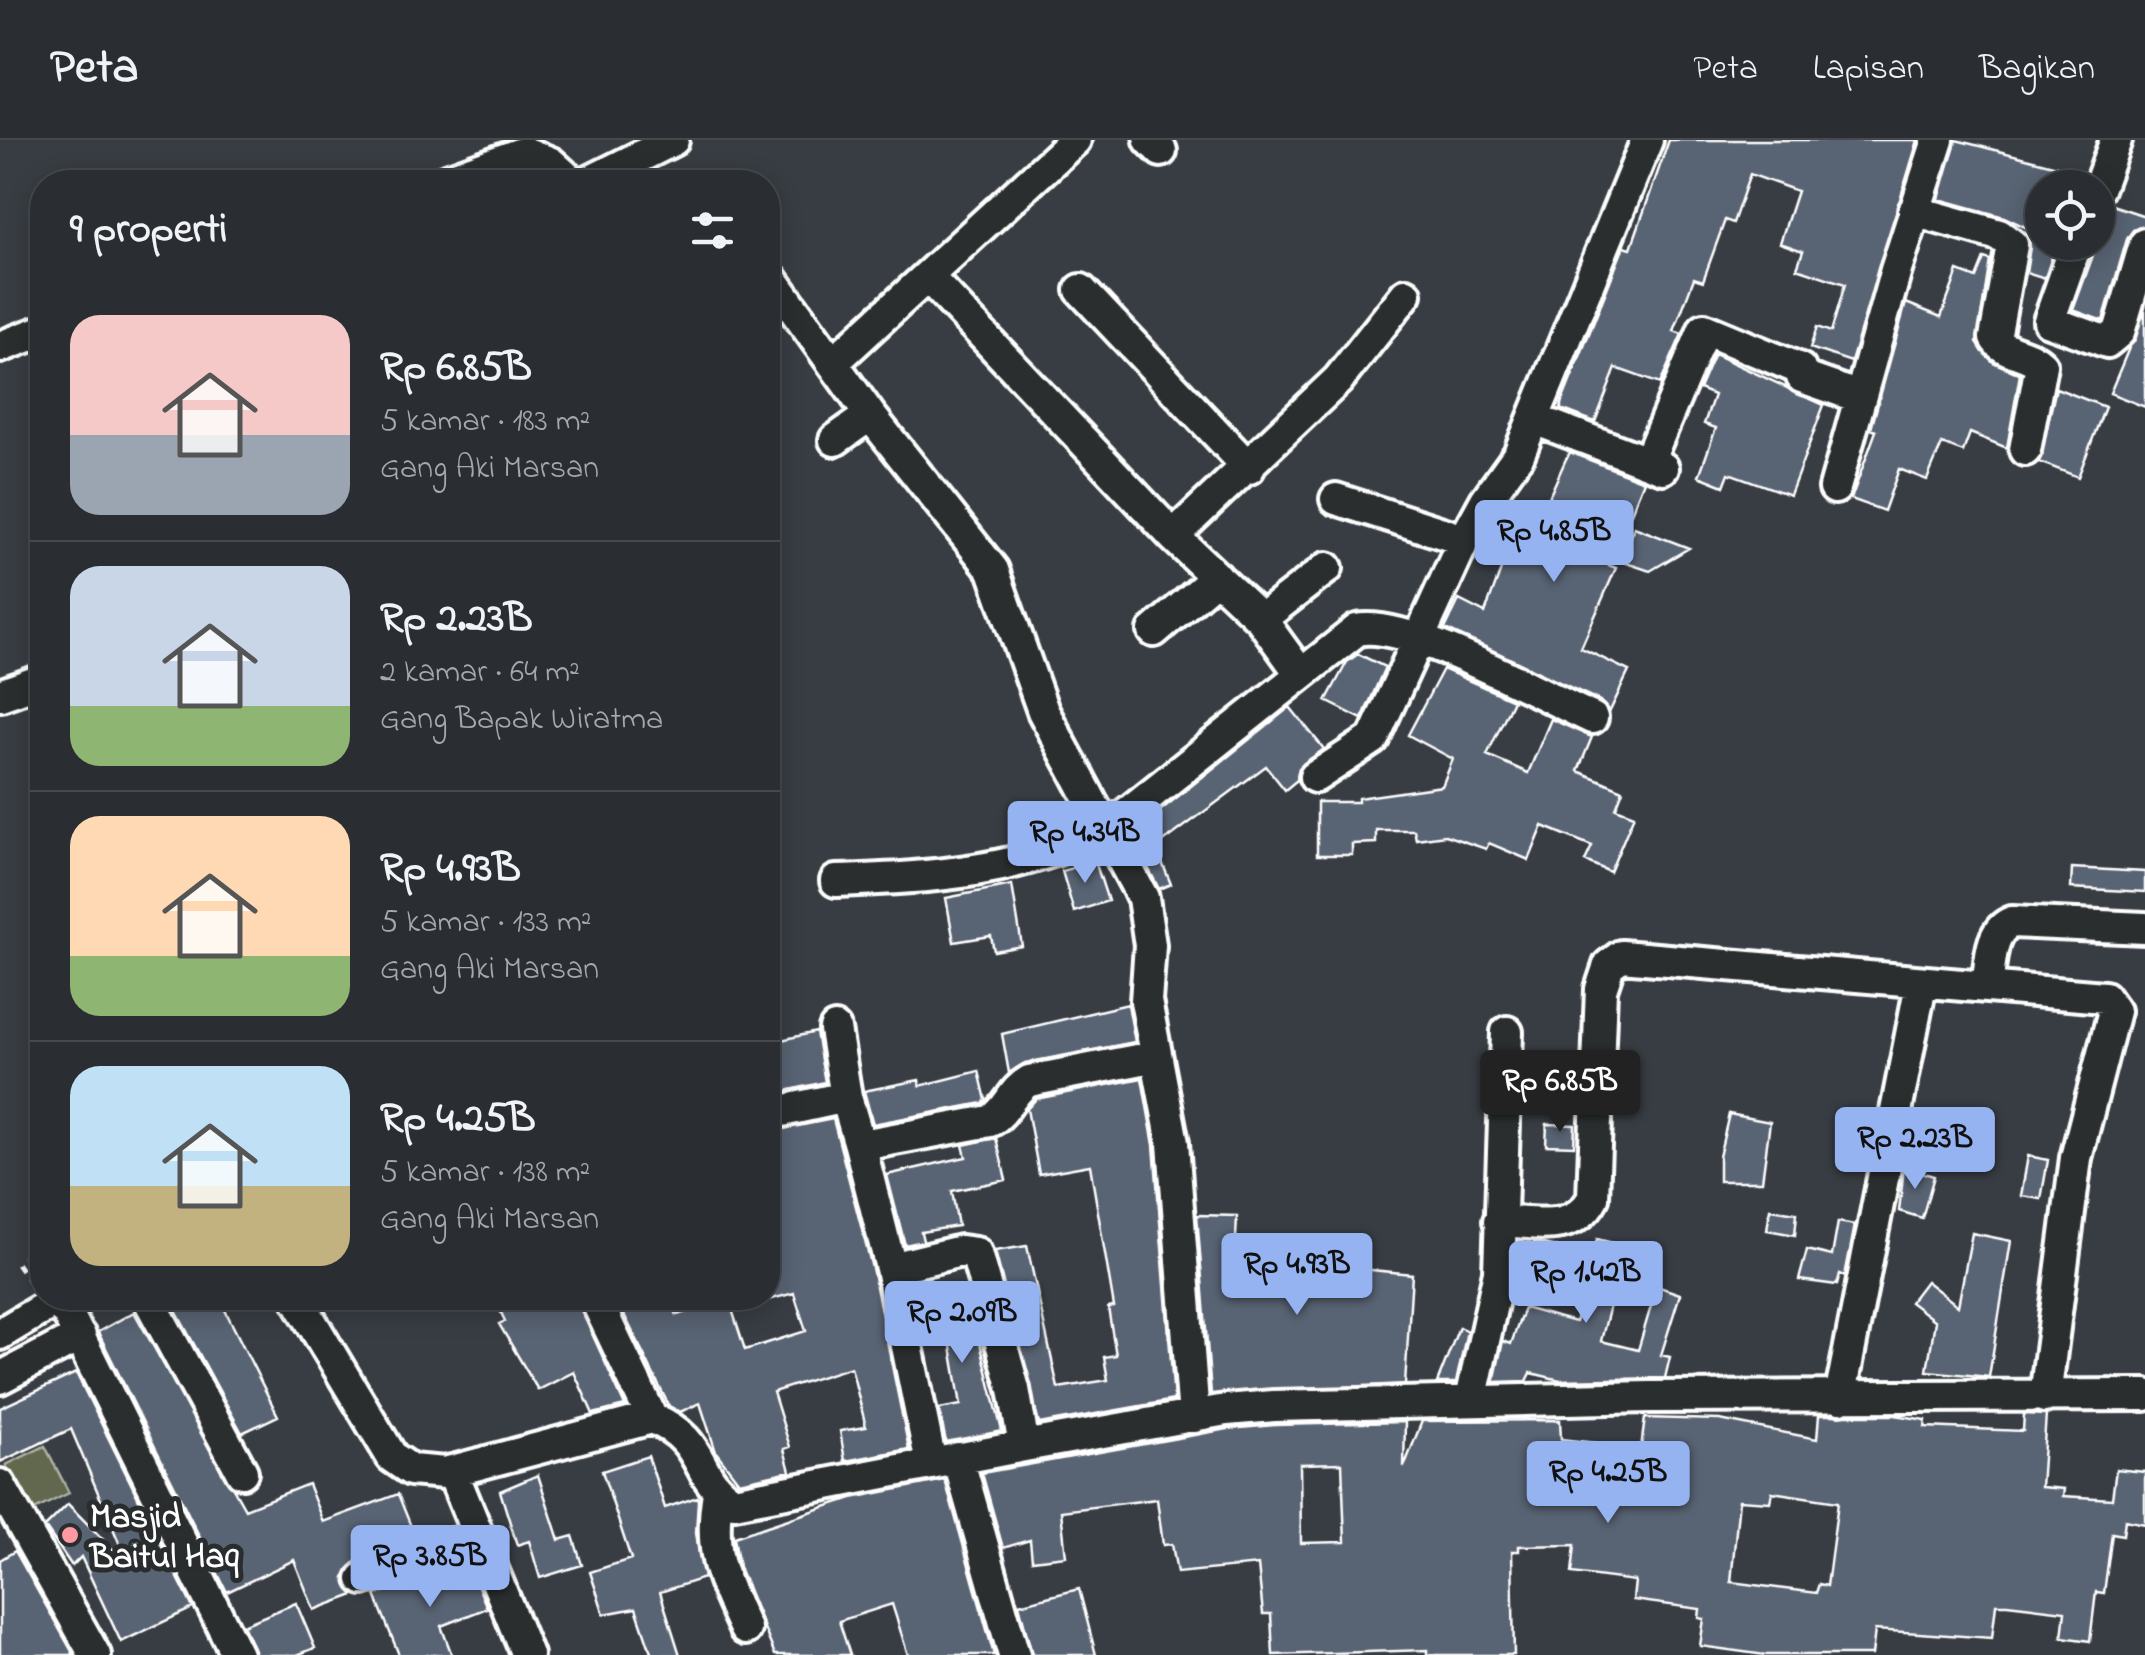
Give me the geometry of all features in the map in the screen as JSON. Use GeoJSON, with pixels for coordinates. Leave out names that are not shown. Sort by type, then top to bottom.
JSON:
{"type":"FeatureCollection","features":[{"type":"Feature","properties":{"kind":"street"},"geometry":{"type":"LineString","coordinates":[[613,170],[673,140]]}},
{"type":"Feature","properties":{"kind":"street"},"geometry":{"type":"LineString","coordinates":[[835,361],[1075,140]]}},
{"type":"Feature","properties":{"kind":"street"},"geometry":{"type":"LineString","coordinates":[[1315,777],[1374,740],[1464,540],[1486,500],[1519,454],[1648,140]]}},
{"type":"Feature","properties":{"kind":"street"},"geometry":{"type":"LineString","coordinates":[[1835,488],[1859,396],[1938,140]]}},
{"type":"Feature","properties":{"kind":"street"},"geometry":{"type":"LineString","coordinates":[[2105,170],[2116,140]]}},
{"type":"Feature","properties":{"kind":"street"},"geometry":{"type":"LineString","coordinates":[[474,170],[524,152],[559,170]]}},
{"type":"Feature","properties":{"kind":"street"},"geometry":{"type":"LineString","coordinates":[[1914,212],[1999,235],[2012,245],[1994,338],[2001,346],[2033,357],[2041,365],[2025,450]]}},
{"type":"Feature","properties":{"kind":"street"},"geometry":{"type":"LineString","coordinates":[[2071,260],[2049,320],[2107,342],[2119,332],[2145,244]]}},
{"type":"Feature","properties":{"kind":"street"},"geometry":{"type":"LineString","coordinates":[[928,277],[1173,536],[1261,619],[1300,673]]}},
{"type":"Feature","properties":{"kind":"street"},"geometry":{"type":"LineString","coordinates":[[780,289],[870,415],[993,570],[1043,710],[1117,821],[1143,898],[1150,945],[1146,1001],[1173,1142],[1194,1416]]}},
{"type":"Feature","properties":{"kind":"street"},"geometry":{"type":"LineString","coordinates":[[1081,290],[1249,468]]}},
{"type":"Feature","properties":{"kind":"street"},"geometry":{"type":"LineString","coordinates":[[1173,536],[1338,380],[1406,294]]}},
{"type":"Feature","properties":{"kind":"street"},"geometry":{"type":"LineString","coordinates":[[1534,419],[1656,465],[1704,330],[1800,368],[1802,377],[1859,396]]}},
{"type":"Feature","properties":{"kind":"street"},"geometry":{"type":"LineString","coordinates":[[0,347],[30,336]]}},
{"type":"Feature","properties":{"kind":"street"},"geometry":{"type":"LineString","coordinates":[[835,440],[870,415]]}},
{"type":"Feature","properties":{"kind":"street"},"geometry":{"type":"LineString","coordinates":[[1336,498],[1464,540]]}},
{"type":"Feature","properties":{"kind":"street"},"geometry":{"type":"LineString","coordinates":[[1261,619],[1327,568]]}},
{"type":"Feature","properties":{"kind":"street"},"geometry":{"type":"LineString","coordinates":[[1154,631],[1216,577]]}},
{"type":"Feature","properties":{"kind":"street"},"geometry":{"type":"LineString","coordinates":[[836,882],[920,879],[997,869],[1058,853],[1117,821],[1356,630],[1374,626],[1419,639],[1592,718]]}},
{"type":"Feature","properties":{"kind":"street"},"geometry":{"type":"LineString","coordinates":[[0,695],[30,684]]}},
{"type":"Feature","properties":{"kind":"street"},"geometry":{"type":"LineString","coordinates":[[1987,988],[1996,934],[2012,922],[2145,928]]}},
{"type":"Feature","properties":{"kind":"street"},"geometry":{"type":"LineString","coordinates":[[1498,1221],[1567,1224],[1584,1215],[1593,1198],[1601,989],[1609,964],[1622,956],[2104,997],[2114,1012],[2076,1158],[2045,1397]]}},
{"type":"Feature","properties":{"kind":"street"},"geometry":{"type":"LineString","coordinates":[[1840,1398],[1921,984]]}},
{"type":"Feature","properties":{"kind":"street"},"geometry":{"type":"LineString","coordinates":[[835,1029],[846,1096],[944,1460],[1014,1655]]}},
{"type":"Feature","properties":{"kind":"street"},"geometry":{"type":"LineString","coordinates":[[1472,1400],[1498,1272],[1507,1032]]}},
{"type":"Feature","properties":{"kind":"street"},"geometry":{"type":"LineString","coordinates":[[860,1145],[990,1121],[1001,1115],[1017,1088],[1029,1081],[1138,1060]]}},
{"type":"Feature","properties":{"kind":"street"},"geometry":{"type":"LineString","coordinates":[[780,1111],[846,1096]]}},
{"type":"Feature","properties":{"kind":"street"},"geometry":{"type":"LineString","coordinates":[[891,1268],[961,1251],[976,1253],[1014,1389],[1024,1446]]}},
{"type":"Feature","properties":{"kind":"street"},"geometry":{"type":"LineString","coordinates":[[0,1334],[40,1310]]}},
{"type":"Feature","properties":{"kind":"street"},"geometry":{"type":"LineString","coordinates":[[66,1310],[237,1655]]}},
{"type":"Feature","properties":{"kind":"street"},"geometry":{"type":"LineString","coordinates":[[154,1310],[242,1472]]}},
{"type":"Feature","properties":{"kind":"street"},"geometry":{"type":"LineString","coordinates":[[305,1310],[392,1457],[422,1474],[452,1471],[652,1418],[674,1427],[692,1443],[718,1492],[734,1502],[944,1460],[1194,1416],[1274,1406],[1472,1400],[2145,1395]]}},
{"type":"Feature","properties":{"kind":"street"},"geometry":{"type":"LineString","coordinates":[[601,1310],[652,1418]]}},
{"type":"Feature","properties":{"kind":"street"},"geometry":{"type":"LineString","coordinates":[[0,1378],[80,1336]]}},
{"type":"Feature","properties":{"kind":"street"},"geometry":{"type":"LineString","coordinates":[[452,1471],[527,1655]]}},
{"type":"Feature","properties":{"kind":"street"},"geometry":{"type":"LineString","coordinates":[[0,1485],[12,1537],[95,1655]]}},
{"type":"Feature","properties":{"kind":"street"},"geometry":{"type":"LineString","coordinates":[[718,1492],[712,1531],[717,1568],[745,1629]]}},
{"type":"Feature","properties":{"kind":"street"},"geometry":{"type":"LineString","coordinates":[[363,1579],[478,1535]]}},
{"type":"Feature","properties":{"kind":"path"},"geometry":{"type":"LineString","coordinates":[[30,1254],[18,1263],[30,1281]]}},
{"type":"Feature","properties":{"kind":"green space"},"geometry":{"type":"Polygon","coordinates":[[[45,1446],[69,1493],[30,1512],[6,1465],[45,1446]]]}},
{"type":"Feature","properties":{"kind":"building"},"geometry":{"type":"Polygon","coordinates":[[[1669,140],[1918,140],[1851,362],[1810,348],[1817,327],[1831,332],[1845,284],[1797,268],[1803,251],[1780,243],[1797,191],[1750,174],[1733,223],[1725,220],[1703,281],[1694,278],[1674,331],[1682,334],[1660,384],[1616,368],[1595,422],[1561,409],[1561,404],[1624,246],[1631,248],[1669,140]]]}},
{"type":"Feature","properties":{"kind":"building"},"geometry":{"type":"Polygon","coordinates":[[[1956,140],[2072,170],[2025,170],[2025,227],[1939,199],[1956,140]]]}},
{"type":"Feature","properties":{"kind":"building"},"geometry":{"type":"Polygon","coordinates":[[[2115,206],[2145,216],[2145,226],[2133,230],[2127,239],[2103,321],[2073,310],[2091,260],[2115,260],[2115,206]]]}},
{"type":"Feature","properties":{"kind":"building"},"geometry":{"type":"Polygon","coordinates":[[[1984,258],[1990,260],[1977,343],[1993,362],[2020,374],[2007,448],[1970,433],[1963,452],[1942,444],[1927,480],[1899,469],[1884,511],[1851,499],[1876,431],[1871,429],[1906,303],[1941,317],[1958,271],[1976,278],[1984,258]]]}},
{"type":"Feature","properties":{"kind":"building"},"geometry":{"type":"Polygon","coordinates":[[[2028,260],[2051,260],[2045,278],[2026,272],[2028,260]]]}},
{"type":"Feature","properties":{"kind":"building"},"geometry":{"type":"Polygon","coordinates":[[[2145,310],[2145,407],[2110,393],[2145,310]]]}},
{"type":"Feature","properties":{"kind":"building"},"geometry":{"type":"Polygon","coordinates":[[[1714,354],[1824,405],[1790,495],[1729,473],[1724,486],[1699,476],[1716,428],[1704,424],[1714,395],[1699,389],[1714,354]]]}},
{"type":"Feature","properties":{"kind":"building"},"geometry":{"type":"Polygon","coordinates":[[[2056,388],[2105,407],[2078,477],[2039,462],[2056,388]]]}},
{"type":"Feature","properties":{"kind":"building"},"geometry":{"type":"Polygon","coordinates":[[[1569,452],[1644,481],[1629,518],[1592,503],[1573,551],[1616,568],[1581,648],[1629,671],[1609,713],[1600,701],[1445,629],[1459,600],[1485,613],[1503,564],[1493,560],[1508,521],[1534,531],[1569,452]]]}},
{"type":"Feature","properties":{"kind":"building"},"geometry":{"type":"Polygon","coordinates":[[[1634,527],[1689,548],[1650,571],[1620,561],[1634,527]]]}},
{"type":"Feature","properties":{"kind":"building"},"geometry":{"type":"Polygon","coordinates":[[[1358,654],[1385,667],[1362,719],[1326,701],[1347,662],[1358,654]]]}},
{"type":"Feature","properties":{"kind":"building"},"geometry":{"type":"Polygon","coordinates":[[[1443,669],[1513,700],[1487,755],[1528,773],[1551,719],[1592,737],[1578,771],[1623,790],[1616,808],[1634,815],[1610,872],[1585,861],[1592,846],[1543,826],[1529,860],[1489,843],[1486,849],[1445,835],[1416,839],[1414,830],[1376,830],[1376,843],[1352,844],[1352,855],[1317,855],[1317,802],[1358,802],[1358,798],[1442,786],[1453,759],[1408,735],[1443,669]]]}},
{"type":"Feature","properties":{"kind":"building"},"geometry":{"type":"Polygon","coordinates":[[[1290,707],[1324,749],[1299,768],[1297,780],[1285,790],[1266,766],[1162,843],[1146,822],[1290,707]]]}},
{"type":"Feature","properties":{"kind":"building"},"geometry":{"type":"Polygon","coordinates":[[[1151,836],[1171,884],[1159,889],[1135,842],[1151,836]]]}},
{"type":"Feature","properties":{"kind":"building"},"geometry":{"type":"Polygon","coordinates":[[[1095,861],[1108,901],[1074,912],[1062,871],[1095,861]]]}},
{"type":"Feature","properties":{"kind":"building"},"geometry":{"type":"Polygon","coordinates":[[[2072,868],[2145,872],[2145,892],[2071,888],[2072,868]]]}},
{"type":"Feature","properties":{"kind":"building"},"geometry":{"type":"Polygon","coordinates":[[[1012,885],[1022,946],[994,951],[991,936],[954,942],[946,898],[1012,885]]]}},
{"type":"Feature","properties":{"kind":"building"},"geometry":{"type":"Polygon","coordinates":[[[1128,1004],[1135,1042],[1025,1063],[1009,1073],[1002,1034],[1128,1004]]]}},
{"type":"Feature","properties":{"kind":"building"},"geometry":{"type":"Polygon","coordinates":[[[816,1032],[825,1082],[780,1092],[780,1040],[816,1032]]]}},
{"type":"Feature","properties":{"kind":"building"},"geometry":{"type":"Polygon","coordinates":[[[979,1071],[986,1100],[983,1103],[873,1124],[864,1091],[919,1080],[920,1086],[979,1071]]]}},
{"type":"Feature","properties":{"kind":"building"},"geometry":{"type":"Polygon","coordinates":[[[1142,1078],[1154,1145],[1174,1400],[1039,1424],[995,1251],[1027,1246],[1058,1388],[1108,1380],[1104,1357],[1116,1355],[1108,1308],[1114,1307],[1090,1165],[1039,1174],[1027,1109],[1036,1099],[1142,1078]]]}},
{"type":"Feature","properties":{"kind":"building"},"geometry":{"type":"Polygon","coordinates":[[[1729,1114],[1770,1122],[1762,1181],[1719,1181],[1719,1157],[1729,1114]]]}},
{"type":"Feature","properties":{"kind":"building"},"geometry":{"type":"Polygon","coordinates":[[[833,1119],[873,1272],[909,1449],[845,1461],[840,1431],[866,1427],[851,1367],[773,1392],[790,1447],[784,1449],[790,1471],[739,1482],[716,1452],[700,1403],[680,1412],[669,1406],[622,1310],[675,1310],[677,1315],[694,1310],[732,1310],[745,1350],[806,1331],[794,1293],[780,1297],[780,1130],[833,1119]]]}},
{"type":"Feature","properties":{"kind":"building"},"geometry":{"type":"Polygon","coordinates":[[[1547,1124],[1575,1125],[1574,1146],[1546,1145],[1547,1124]]]}},
{"type":"Feature","properties":{"kind":"building"},"geometry":{"type":"Polygon","coordinates":[[[996,1138],[1006,1180],[952,1191],[958,1226],[921,1232],[923,1241],[905,1245],[887,1175],[966,1157],[963,1145],[996,1138]]]}},
{"type":"Feature","properties":{"kind":"building"},"geometry":{"type":"Polygon","coordinates":[[[2028,1156],[2048,1160],[2041,1199],[2021,1196],[2028,1156]]]}},
{"type":"Feature","properties":{"kind":"building"},"geometry":{"type":"Polygon","coordinates":[[[1904,1167],[1934,1176],[1922,1218],[1899,1211],[1904,1167]]]}},
{"type":"Feature","properties":{"kind":"building"},"geometry":{"type":"Polygon","coordinates":[[[1770,1209],[1797,1213],[1795,1235],[1767,1230],[1770,1209]]]}},
{"type":"Feature","properties":{"kind":"building"},"geometry":{"type":"Polygon","coordinates":[[[1197,1215],[1237,1216],[1236,1238],[1289,1240],[1289,1262],[1412,1274],[1405,1384],[1211,1394],[1197,1215]]]}},
{"type":"Feature","properties":{"kind":"building"},"geometry":{"type":"Polygon","coordinates":[[[1838,1222],[1855,1225],[1845,1276],[1840,1274],[1837,1285],[1799,1280],[1807,1250],[1832,1256],[1838,1222]]]}},
{"type":"Feature","properties":{"kind":"building"},"geometry":{"type":"Polygon","coordinates":[[[1972,1233],[2011,1241],[1989,1377],[1927,1371],[1935,1321],[1910,1302],[1926,1281],[1958,1306],[1972,1233]]]}},
{"type":"Feature","properties":{"kind":"building"},"geometry":{"type":"Polygon","coordinates":[[[1597,1239],[1625,1246],[1601,1341],[1638,1350],[1657,1286],[1680,1294],[1661,1355],[1670,1357],[1665,1378],[1560,1380],[1531,1373],[1527,1381],[1494,1382],[1503,1341],[1511,1344],[1524,1308],[1575,1322],[1588,1282],[1528,1265],[1534,1242],[1592,1255],[1597,1239]]]}},
{"type":"Feature","properties":{"kind":"building"},"geometry":{"type":"Polygon","coordinates":[[[967,1291],[1002,1431],[946,1442],[939,1409],[961,1405],[950,1341],[926,1344],[917,1300],[967,1291]]]}},
{"type":"Feature","properties":{"kind":"building"},"geometry":{"type":"Polygon","coordinates":[[[175,1310],[225,1310],[278,1416],[242,1433],[175,1310]]]}},
{"type":"Feature","properties":{"kind":"building"},"geometry":{"type":"Polygon","coordinates":[[[500,1310],[581,1310],[625,1406],[593,1414],[574,1372],[538,1390],[499,1324],[505,1321],[500,1310]]]}},
{"type":"Feature","properties":{"kind":"building"},"geometry":{"type":"Polygon","coordinates":[[[134,1312],[245,1509],[308,1484],[323,1522],[398,1494],[416,1539],[355,1562],[344,1577],[354,1595],[314,1610],[294,1560],[227,1592],[98,1332],[134,1312]]]}},
{"type":"Feature","properties":{"kind":"building"},"geometry":{"type":"Polygon","coordinates":[[[1459,1327],[1467,1331],[1456,1383],[1437,1383],[1459,1327]]]}},
{"type":"Feature","properties":{"kind":"building"},"geometry":{"type":"Polygon","coordinates":[[[76,1373],[193,1608],[121,1642],[81,1557],[72,1566],[45,1527],[68,1504],[129,1566],[71,1429],[0,1462],[0,1408],[76,1373]]]}},
{"type":"Feature","properties":{"kind":"building"},"geometry":{"type":"Polygon","coordinates":[[[2024,1414],[2046,1415],[2041,1487],[2064,1489],[2063,1496],[2112,1499],[2116,1469],[2145,1472],[2145,1524],[2125,1520],[2123,1535],[2112,1533],[2104,1593],[2096,1592],[2090,1641],[2062,1637],[2065,1611],[1996,1604],[1992,1638],[1875,1630],[1872,1655],[1765,1655],[1700,1646],[1704,1619],[1699,1618],[1700,1609],[1633,1600],[1635,1581],[1572,1573],[1575,1545],[1519,1546],[1519,1551],[1512,1551],[1514,1655],[1427,1655],[1427,1650],[1273,1655],[1271,1614],[1263,1614],[1258,1565],[1177,1573],[1172,1544],[1163,1545],[1157,1499],[1061,1511],[1066,1556],[1032,1560],[1030,1540],[1003,1548],[982,1473],[1228,1429],[1275,1425],[1405,1422],[1404,1467],[1422,1421],[1560,1420],[1561,1439],[1641,1448],[1645,1418],[1720,1420],[1817,1439],[1819,1415],[1895,1415],[1926,1420],[1925,1427],[2023,1431],[2024,1414]],[[1342,1463],[1300,1464],[1301,1543],[1345,1542],[1342,1463]],[[1772,1492],[1770,1502],[1739,1500],[1731,1582],[1816,1593],[1819,1584],[1827,1586],[1838,1502],[1772,1492]]]}},
{"type":"Feature","properties":{"kind":"building"},"geometry":{"type":"Polygon","coordinates":[[[648,1456],[665,1508],[697,1497],[698,1501],[696,1533],[704,1578],[660,1592],[680,1655],[652,1655],[636,1608],[604,1614],[590,1572],[631,1559],[602,1471],[648,1456]]]}},
{"type":"Feature","properties":{"kind":"building"},"geometry":{"type":"Polygon","coordinates":[[[538,1475],[559,1540],[573,1536],[582,1565],[540,1578],[529,1541],[517,1545],[500,1491],[538,1475]]]}},
{"type":"Feature","properties":{"kind":"building"},"geometry":{"type":"Polygon","coordinates":[[[945,1480],[994,1655],[908,1655],[892,1604],[839,1621],[850,1655],[775,1655],[739,1567],[734,1537],[852,1498],[945,1480]]]}},
{"type":"Feature","properties":{"kind":"building"},"geometry":{"type":"Polygon","coordinates":[[[15,1551],[74,1655],[0,1655],[0,1560],[15,1551]]]}},
{"type":"Feature","properties":{"kind":"building"},"geometry":{"type":"Polygon","coordinates":[[[468,1562],[487,1608],[441,1626],[452,1655],[399,1655],[375,1595],[468,1562]]]}},
{"type":"Feature","properties":{"kind":"building"},"geometry":{"type":"Polygon","coordinates":[[[1079,1589],[1096,1655],[1032,1655],[1019,1604],[1079,1589]]]}},
{"type":"Feature","properties":{"kind":"building"},"geometry":{"type":"Polygon","coordinates":[[[296,1603],[315,1648],[297,1655],[256,1655],[243,1625],[296,1603]]]}},
{"type":"Feature","properties":{"kind":"place","name":"Masjid Baitul Haq"},"geometry":{"type":"Point","coordinates":[70,1535]}}]}
